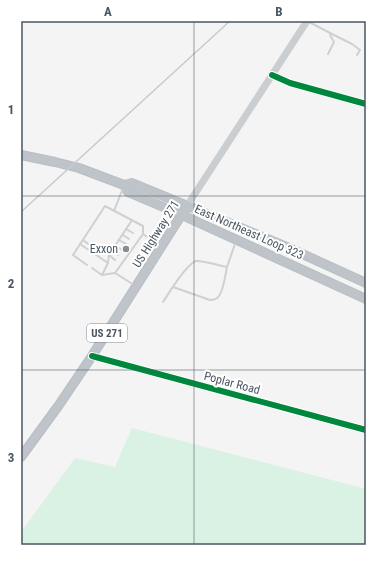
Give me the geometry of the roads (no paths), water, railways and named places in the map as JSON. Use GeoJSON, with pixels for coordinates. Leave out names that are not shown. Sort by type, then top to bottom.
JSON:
{"type":"FeatureCollection","features":[{"type":"Feature","properties":{"kind":"highway","name":"East Northeast Loop 323"},"geometry":{"type":"LineString","coordinates":[[21,155],[79,168],[124,185],[132,183],[365,279]]}},
{"type":"Feature","properties":{"kind":"highway","name":"East Northeast Loop 323"},"geometry":{"type":"LineString","coordinates":[[124,185],[128,192],[366,299]]}},
{"type":"Feature","properties":{"kind":"highway","name":"US Highway 271"},"geometry":{"type":"LineString","coordinates":[[21,457],[92,356],[187,206]]}},
{"type":"Feature","properties":{"kind":"highway"},"geometry":{"type":"LineString","coordinates":[[281,260],[287,247]]}},
{"type":"Feature","properties":{"kind":"highway"},"geometry":{"type":"LineString","coordinates":[[356,294],[365,279]]}},
{"type":"Feature","properties":{"kind":"main road","name":"US Highway 271"},"geometry":{"type":"LineString","coordinates":[[187,206],[307,21]]}},
{"type":"Feature","properties":{"kind":"street"},"geometry":{"type":"LineString","coordinates":[[272,75],[290,83],[366,104]]}},
{"type":"Feature","properties":{"kind":"street","name":"Poplar Road"},"geometry":{"type":"LineString","coordinates":[[92,356],[366,430]]}},
{"type":"Feature","properties":{"kind":"lane"},"geometry":{"type":"LineString","coordinates":[[307,21],[357,47],[360,50],[357,55]]}},
{"type":"Feature","properties":{"kind":"lane"},"geometry":{"type":"LineString","coordinates":[[328,54],[334,42],[330,33]]}},
{"type":"Feature","properties":{"kind":"lane"},"geometry":{"type":"LineString","coordinates":[[114,211],[124,185]]}},
{"type":"Feature","properties":{"kind":"lane"},"geometry":{"type":"LineString","coordinates":[[87,265],[73,255],[105,206],[144,226],[143,234],[131,248],[116,273]]}},
{"type":"Feature","properties":{"kind":"lane"},"geometry":{"type":"LineString","coordinates":[[102,275],[108,263],[109,255],[132,220]]}},
{"type":"Feature","properties":{"kind":"lane"},"geometry":{"type":"LineString","coordinates":[[126,229],[133,233]]}},
{"type":"Feature","properties":{"kind":"lane"},"geometry":{"type":"LineString","coordinates":[[143,234],[162,246]]}},
{"type":"Feature","properties":{"kind":"lane"},"geometry":{"type":"LineString","coordinates":[[123,235],[129,239]]}},
{"type":"Feature","properties":{"kind":"lane"},"geometry":{"type":"LineString","coordinates":[[83,240],[95,249],[97,256]]}},
{"type":"Feature","properties":{"kind":"lane"},"geometry":{"type":"LineString","coordinates":[[119,240],[126,244]]}},
{"type":"Feature","properties":{"kind":"lane"},"geometry":{"type":"LineString","coordinates":[[174,287],[210,300],[219,297],[236,240]]}},
{"type":"Feature","properties":{"kind":"lane"},"geometry":{"type":"LineString","coordinates":[[80,244],[108,263]]}},
{"type":"Feature","properties":{"kind":"lane"},"geometry":{"type":"LineString","coordinates":[[116,246],[122,250]]}},
{"type":"Feature","properties":{"kind":"lane"},"geometry":{"type":"LineString","coordinates":[[112,251],[118,256]]}},
{"type":"Feature","properties":{"kind":"lane"},"geometry":{"type":"LineString","coordinates":[[109,255],[115,260]]}},
{"type":"Feature","properties":{"kind":"lane"},"geometry":{"type":"LineString","coordinates":[[163,302],[186,270],[196,261],[227,267]]}},
{"type":"Feature","properties":{"kind":"lane"},"geometry":{"type":"LineString","coordinates":[[92,268],[102,275],[116,273],[137,286]]}},
{"type":"Feature","properties":{"kind":"railway"},"geometry":{"type":"LineString","coordinates":[[21,212],[230,21]]}},
{"type":"Feature","properties":{"kind":"place","name":"Exxon"},"geometry":{"type":"Point","coordinates":[126,249]}}]}
